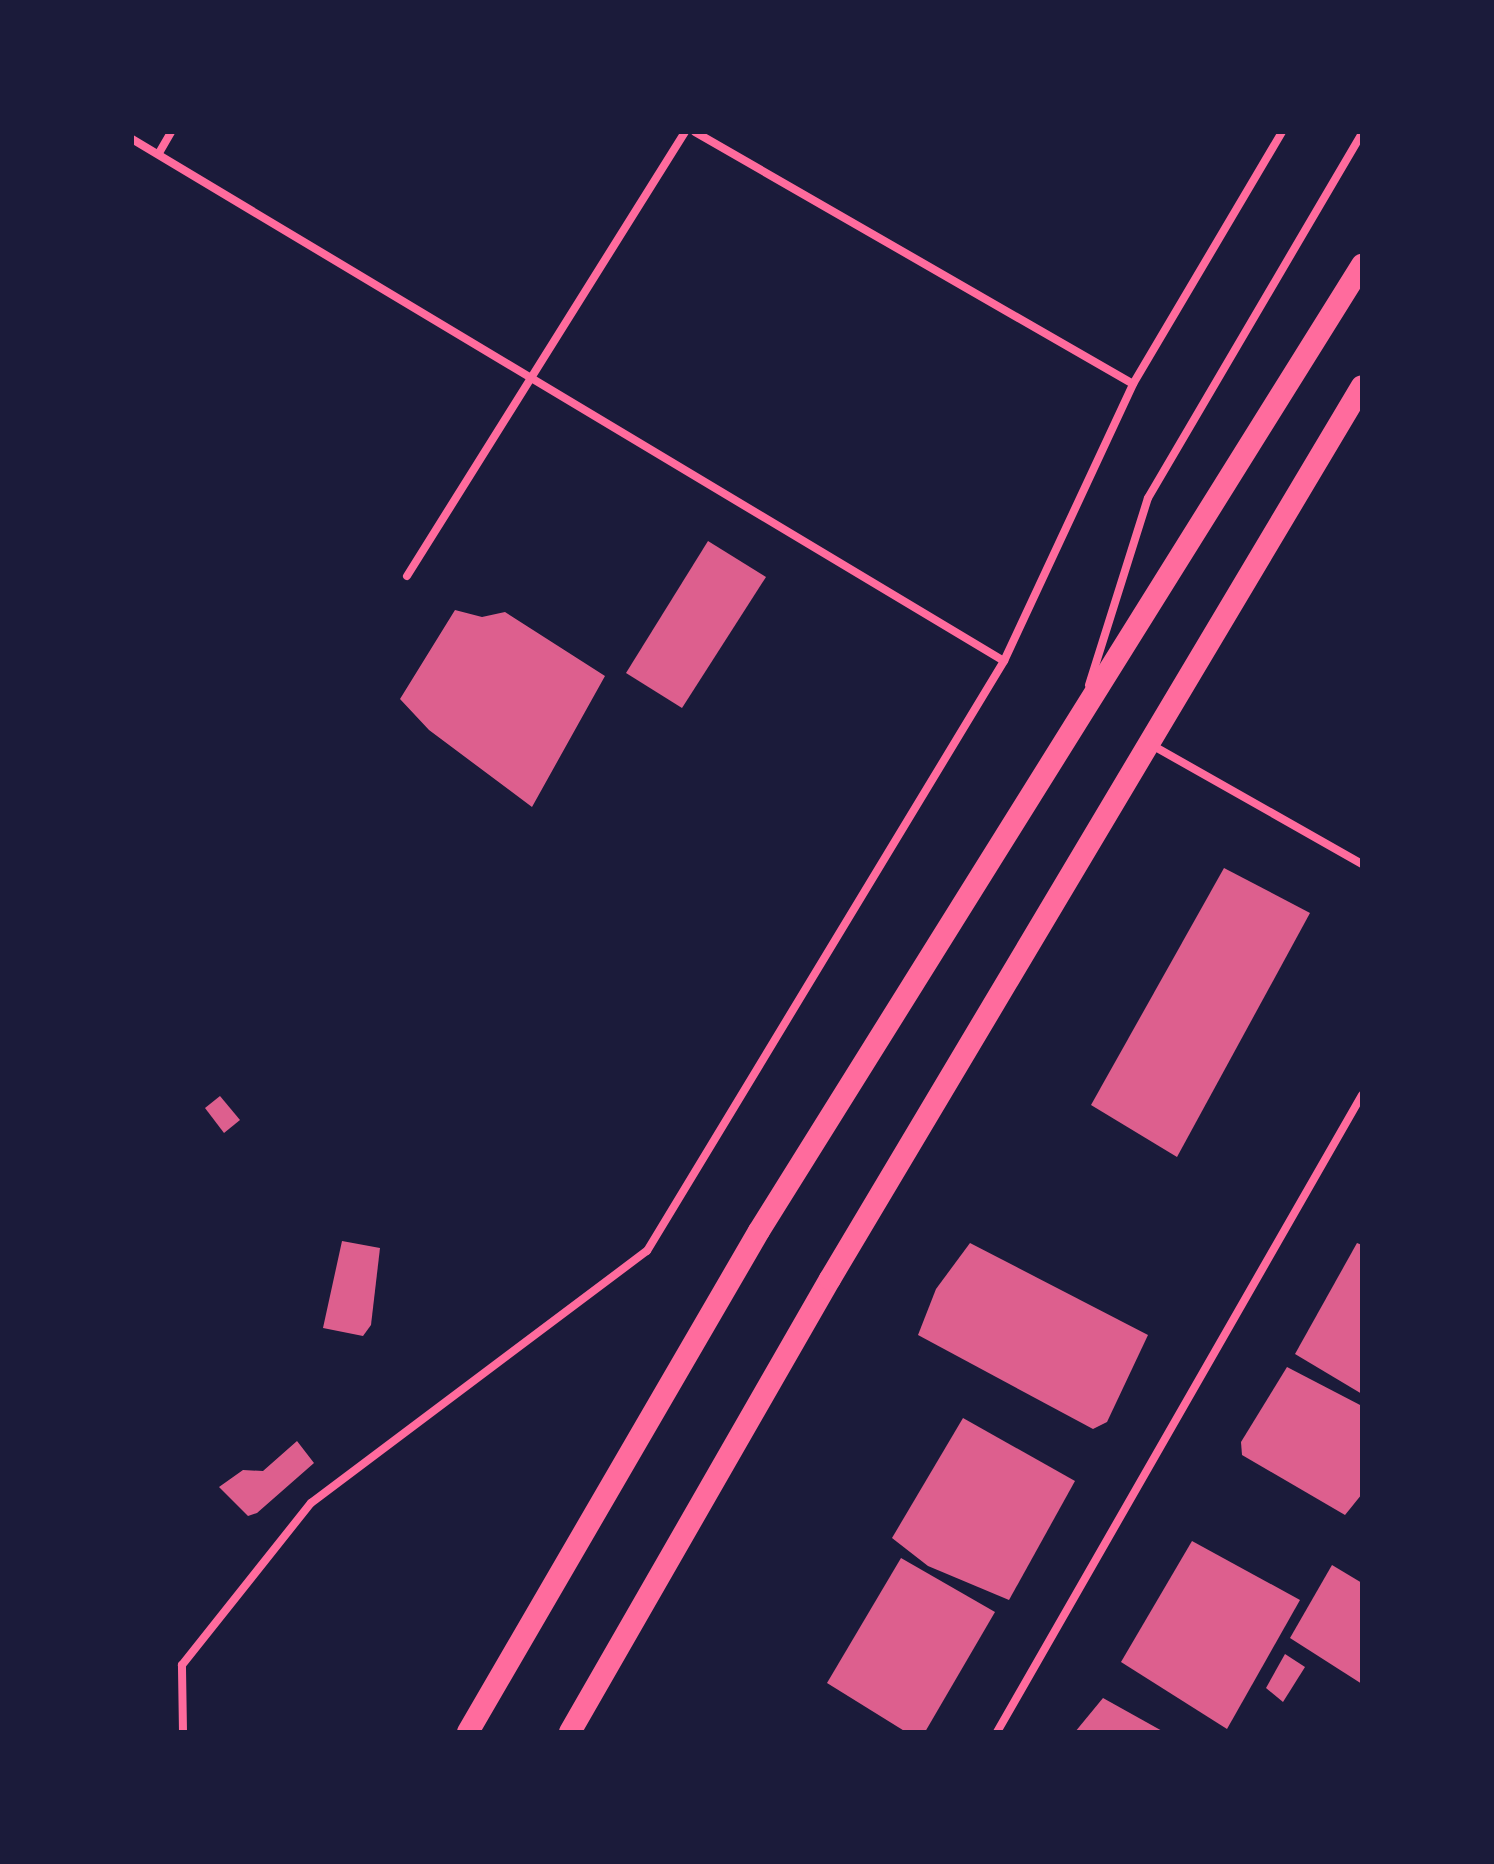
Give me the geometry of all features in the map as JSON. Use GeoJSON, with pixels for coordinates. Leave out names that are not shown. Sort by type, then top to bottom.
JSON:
{"type":"FeatureCollection","features":[{"type":"Feature","properties":{"kind":"highway"},"geometry":{"type":"LineString","coordinates":[[468,1732],[759,1231],[1075,731],[1362,265]]}},
{"type":"Feature","properties":{"kind":"highway"},"geometry":{"type":"LineString","coordinates":[[570,1732],[1362,386]]}},
{"type":"Feature","properties":{"kind":"street"},"geometry":{"type":"LineString","coordinates":[[159,153],[171,132]]}},
{"type":"Feature","properties":{"kind":"street"},"geometry":{"type":"LineString","coordinates":[[407,576],[685,132]]}},
{"type":"Feature","properties":{"kind":"street"},"geometry":{"type":"LineString","coordinates":[[695,132],[1133,384]]}},
{"type":"Feature","properties":{"kind":"street"},"geometry":{"type":"LineString","coordinates":[[183,1732],[182,1665],[311,1503],[647,1251],[1004,661],[1133,384],[1282,132]]}},
{"type":"Feature","properties":{"kind":"street"},"geometry":{"type":"LineString","coordinates":[[1075,731],[1148,498],[1362,133]]}},
{"type":"Feature","properties":{"kind":"street"},"geometry":{"type":"LineString","coordinates":[[132,139],[1004,661]]}},
{"type":"Feature","properties":{"kind":"street"},"geometry":{"type":"LineString","coordinates":[[1149,744],[1362,864]]}},
{"type":"Feature","properties":{"kind":"street"},"geometry":{"type":"LineString","coordinates":[[997,1732],[1362,1095]]}},
{"type":"Feature","properties":{"kind":"building"},"geometry":{"type":"Polygon","coordinates":[[[708,541],[766,577],[682,708],[626,673],[708,541]]]}},
{"type":"Feature","properties":{"kind":"building"},"geometry":{"type":"Polygon","coordinates":[[[455,610],[482,617],[505,612],[605,676],[532,807],[429,730],[400,699],[455,610]]]}},
{"type":"Feature","properties":{"kind":"building"},"geometry":{"type":"Polygon","coordinates":[[[1224,868],[1310,913],[1177,1157],[1091,1105],[1224,868]]]}},
{"type":"Feature","properties":{"kind":"building"},"geometry":{"type":"Polygon","coordinates":[[[220,1096],[240,1120],[224,1133],[205,1108],[220,1096]]]}},
{"type":"Feature","properties":{"kind":"building"},"geometry":{"type":"Polygon","coordinates":[[[342,1241],[380,1248],[371,1325],[363,1336],[323,1328],[342,1241]]]}},
{"type":"Feature","properties":{"kind":"building"},"geometry":{"type":"Polygon","coordinates":[[[970,1243],[1148,1335],[1107,1422],[1093,1429],[918,1335],[936,1289],[970,1243]]]}},
{"type":"Feature","properties":{"kind":"building"},"geometry":{"type":"Polygon","coordinates":[[[1357,1243],[1362,1245],[1362,1394],[1295,1354],[1357,1243]]]}},
{"type":"Feature","properties":{"kind":"building"},"geometry":{"type":"Polygon","coordinates":[[[1287,1367],[1362,1406],[1362,1494],[1345,1515],[1242,1455],[1241,1442],[1287,1367]]]}},
{"type":"Feature","properties":{"kind":"building"},"geometry":{"type":"Polygon","coordinates":[[[963,1418],[1075,1481],[1009,1600],[928,1566],[892,1538],[963,1418]]]}},
{"type":"Feature","properties":{"kind":"building"},"geometry":{"type":"Polygon","coordinates":[[[297,1441],[314,1463],[257,1513],[248,1516],[219,1487],[243,1470],[263,1471],[297,1441]]]}},
{"type":"Feature","properties":{"kind":"building"},"geometry":{"type":"Polygon","coordinates":[[[1192,1541],[1300,1600],[1227,1729],[1121,1662],[1192,1541]]]}},
{"type":"Feature","properties":{"kind":"building"},"geometry":{"type":"Polygon","coordinates":[[[901,1558],[995,1612],[925,1732],[906,1732],[827,1683],[901,1558]]]}},
{"type":"Feature","properties":{"kind":"building"},"geometry":{"type":"Polygon","coordinates":[[[1332,1565],[1362,1583],[1362,1684],[1290,1638],[1332,1565]]]}},
{"type":"Feature","properties":{"kind":"building"},"geometry":{"type":"Polygon","coordinates":[[[1285,1654],[1305,1667],[1283,1702],[1266,1688],[1285,1654]]]}},
{"type":"Feature","properties":{"kind":"building"},"geometry":{"type":"Polygon","coordinates":[[[1103,1698],[1164,1732],[1075,1732],[1103,1698]]]}}]}
